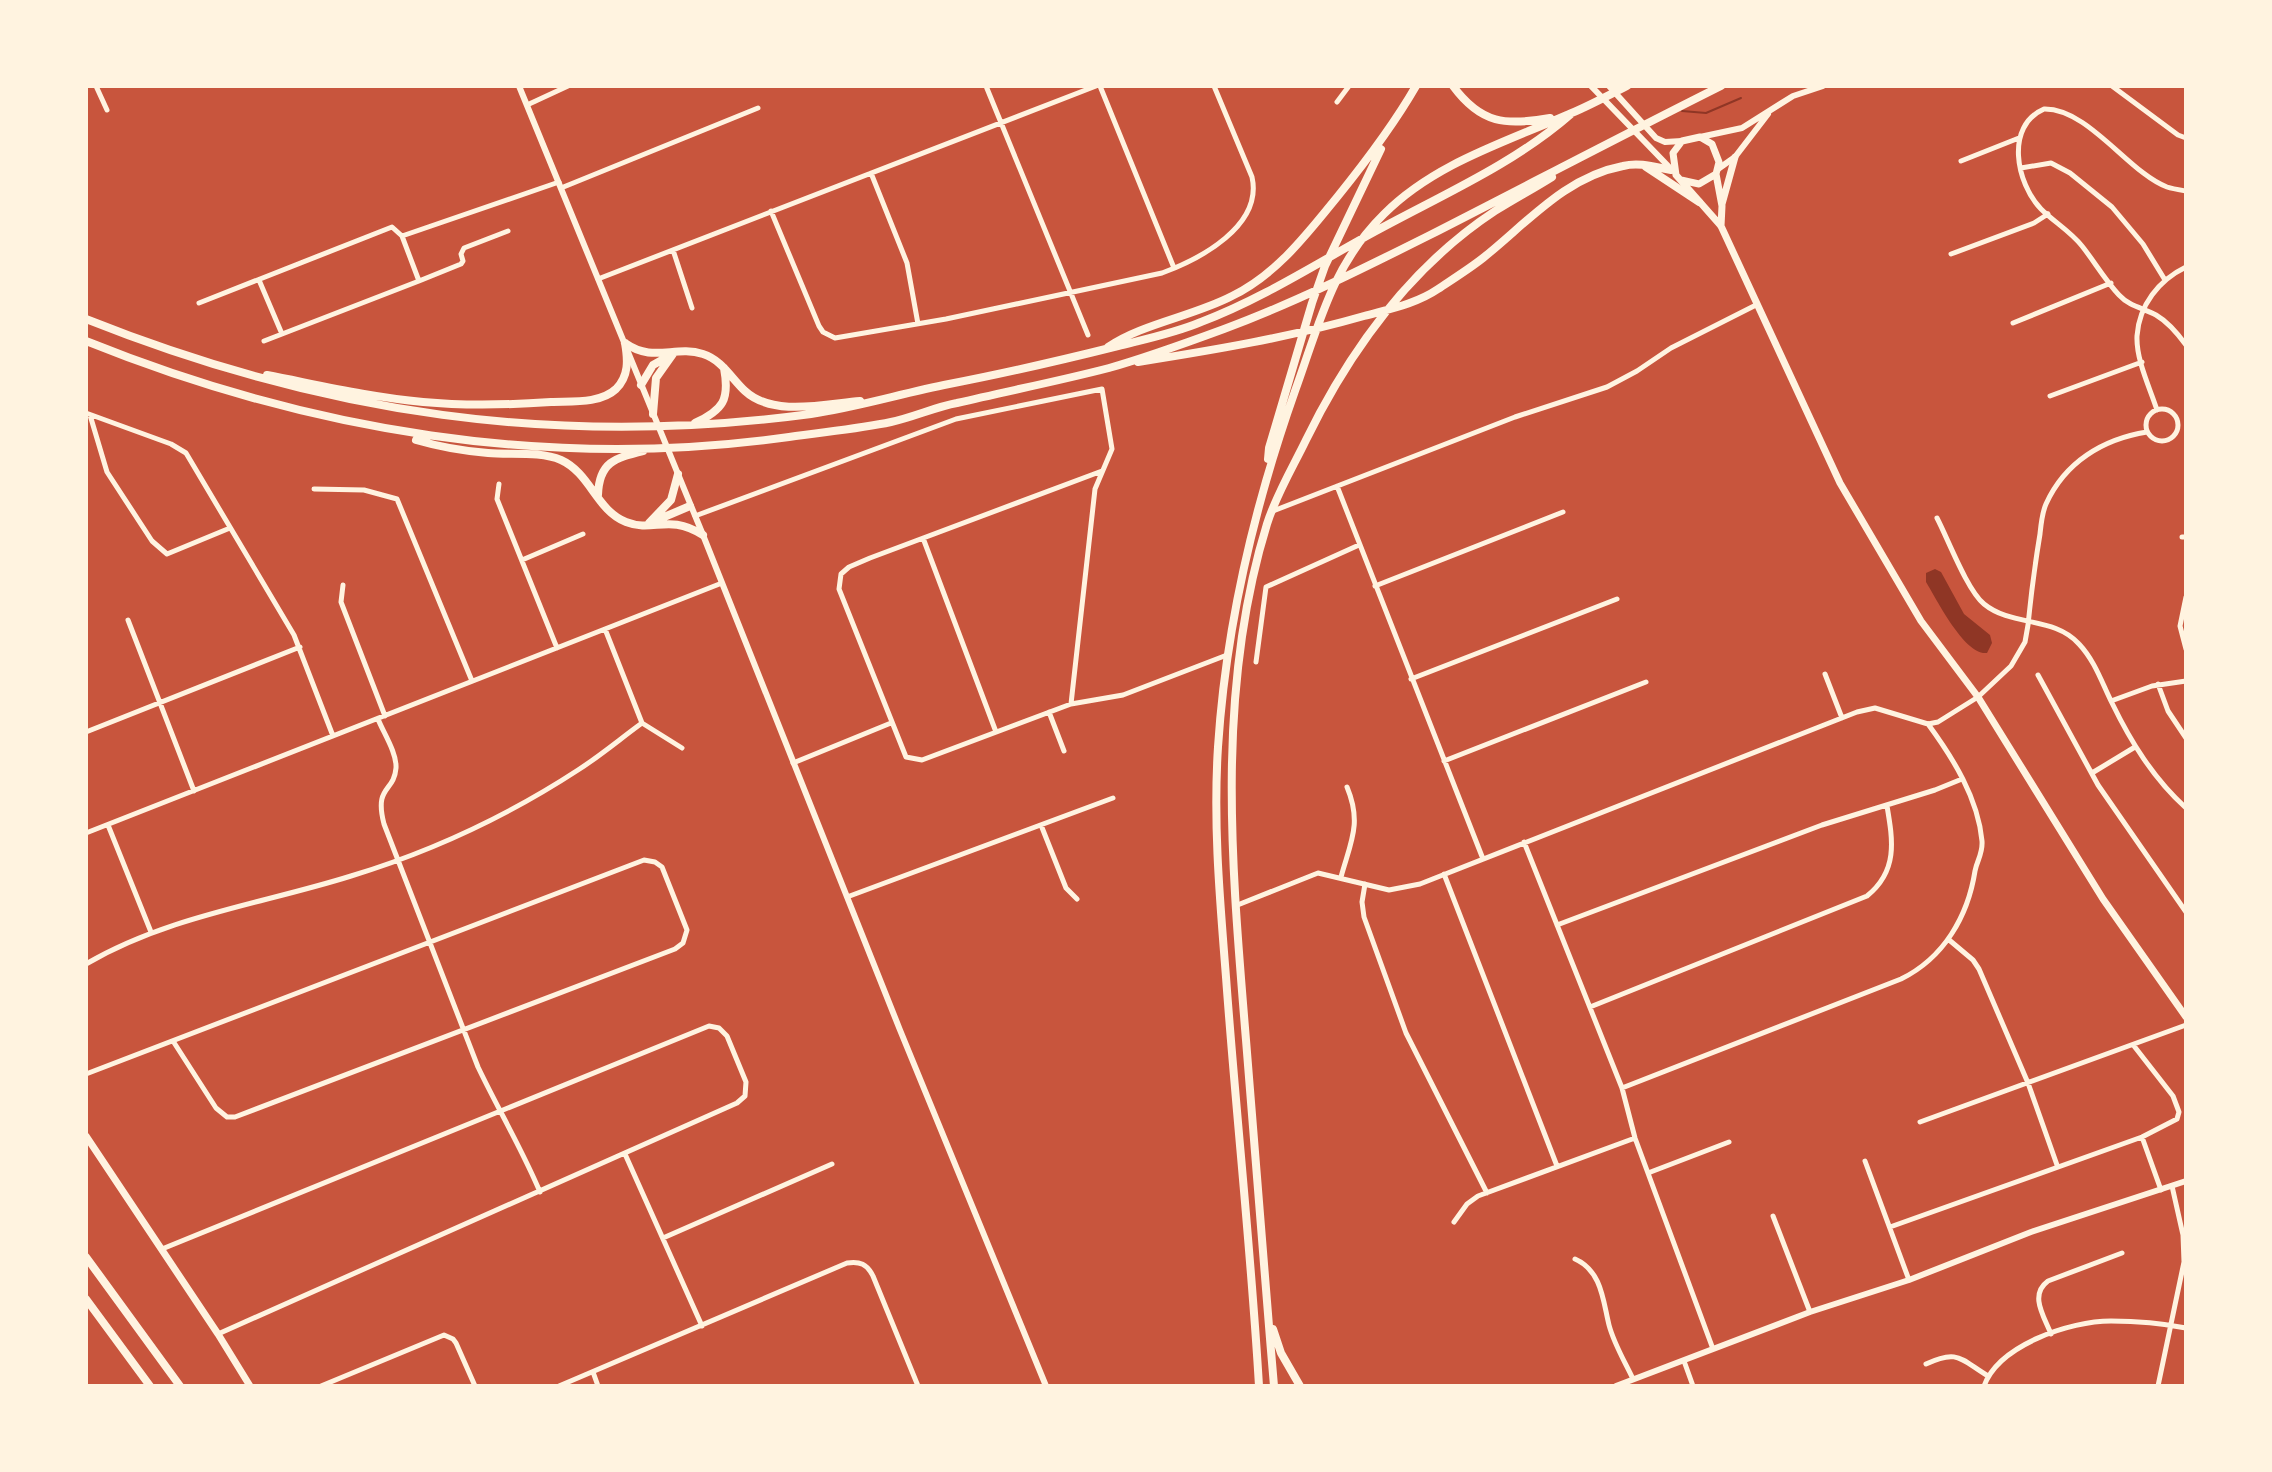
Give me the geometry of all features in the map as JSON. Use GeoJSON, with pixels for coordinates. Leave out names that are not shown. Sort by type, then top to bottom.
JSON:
{"type":"FeatureCollection","features":[{"type":"Feature","properties":{"kind":"highway"},"geometry":{"type":"LineString","coordinates":[[1266,475],[1269,448],[1325,266],[1387,134],[1416,86]]}},
{"type":"Feature","properties":{"kind":"highway"},"geometry":{"type":"LineString","coordinates":[[1453,86],[1472,110],[1493,120],[1516,123],[1571,114]]}},
{"type":"Feature","properties":{"kind":"highway"},"geometry":{"type":"LineString","coordinates":[[1259,1386],[1218,872],[1216,813],[1218,748],[1227,655],[1236,600],[1266,475],[1333,284],[1362,239],[1404,196],[1453,164],[1571,114],[1627,86]]}},
{"type":"Feature","properties":{"kind":"highway"},"geometry":{"type":"LineString","coordinates":[[1118,365],[1226,328],[1319,288],[1721,86]]}},
{"type":"Feature","properties":{"kind":"highway"},"geometry":{"type":"LineString","coordinates":[[86,319],[216,366],[348,400],[444,417],[548,426],[690,425],[814,413],[1024,370],[1203,322],[1281,284],[1496,167],[1545,136],[1571,114]]}},
{"type":"Feature","properties":{"kind":"highway"},"geometry":{"type":"LineString","coordinates":[[1104,350],[1120,339],[1196,313],[1235,295],[1268,273],[1300,243],[1387,134]]}},
{"type":"Feature","properties":{"kind":"highway"},"geometry":{"type":"LineString","coordinates":[[1274,1386],[1231,835],[1233,733],[1254,571],[1272,511],[1319,415],[1367,335],[1430,263],[1493,213],[1601,148]]}},
{"type":"Feature","properties":{"kind":"highway"},"geometry":{"type":"LineString","coordinates":[[1642,164],[1699,202]]}},
{"type":"Feature","properties":{"kind":"highway"},"geometry":{"type":"LineString","coordinates":[[369,426],[489,444],[659,448],[771,440],[891,422],[951,404],[1118,365],[1192,354],[1326,326],[1404,305],[1435,292],[1483,257],[1547,202],[1604,171],[1642,164],[1676,175]]}},
{"type":"Feature","properties":{"kind":"highway"},"geometry":{"type":"LineString","coordinates":[[86,341],[195,382],[452,449],[559,459],[578,471],[617,518],[632,524],[681,524],[703,535]]}},
{"type":"Feature","properties":{"kind":"highway"},"geometry":{"type":"LineString","coordinates":[[216,366],[376,396],[431,403],[505,405],[590,400],[609,394],[620,384],[627,370],[625,343],[648,354],[702,354],[724,367],[749,394],[773,405],[858,401],[900,395]]}},
{"type":"Feature","properties":{"kind":"highway"},"geometry":{"type":"LineString","coordinates":[[641,385],[653,365],[673,354]]}},
{"type":"Feature","properties":{"kind":"highway"},"geometry":{"type":"LineString","coordinates":[[653,414],[656,378],[673,354]]}},
{"type":"Feature","properties":{"kind":"highway"},"geometry":{"type":"LineString","coordinates":[[690,425],[720,407],[727,388],[724,367]]}},
{"type":"Feature","properties":{"kind":"highway"},"geometry":{"type":"LineString","coordinates":[[598,495],[601,475],[610,463],[659,448]]}},
{"type":"Feature","properties":{"kind":"highway"},"geometry":{"type":"LineString","coordinates":[[648,524],[671,500],[678,474]]}},
{"type":"Feature","properties":{"kind":"highway"},"geometry":{"type":"LineString","coordinates":[[648,524],[690,506]]}},
{"type":"Feature","properties":{"kind":"highway"},"geometry":{"type":"LineString","coordinates":[[86,1257],[180,1386]]}},
{"type":"Feature","properties":{"kind":"highway"},"geometry":{"type":"LineString","coordinates":[[86,1299],[150,1386]]}},
{"type":"Feature","properties":{"kind":"highway"},"geometry":{"type":"LineString","coordinates":[[1270,1321],[1281,1353],[1300,1386]]}},
{"type":"Feature","properties":{"kind":"main road"},"geometry":{"type":"LineString","coordinates":[[1721,226],[1716,149],[1700,137],[1682,141],[1673,153],[1676,175],[1721,226],[1840,483],[1921,621],[1978,697],[2103,899],[2186,1017]]}},
{"type":"Feature","properties":{"kind":"main road"},"geometry":{"type":"LineString","coordinates":[[1722,206],[1735,157]]}},
{"type":"Feature","properties":{"kind":"main road"},"geometry":{"type":"LineString","coordinates":[[1676,175],[1699,184],[1717,171]]}},
{"type":"Feature","properties":{"kind":"main road"},"geometry":{"type":"LineString","coordinates":[[86,1136],[250,1386]]}},
{"type":"Feature","properties":{"kind":"street"},"geometry":{"type":"LineString","coordinates":[[96,86],[107,110]]}},
{"type":"Feature","properties":{"kind":"street"},"geometry":{"type":"LineString","coordinates":[[519,86],[1046,1386]]}},
{"type":"Feature","properties":{"kind":"street"},"geometry":{"type":"LineString","coordinates":[[527,105],[568,86]]}},
{"type":"Feature","properties":{"kind":"street"},"geometry":{"type":"LineString","coordinates":[[986,86],[1088,335]]}},
{"type":"Feature","properties":{"kind":"street"},"geometry":{"type":"LineString","coordinates":[[598,279],[1098,86],[1174,268]]}},
{"type":"Feature","properties":{"kind":"street"},"geometry":{"type":"LineString","coordinates":[[771,211],[823,332],[835,338],[1071,293],[1174,268],[1224,239],[1247,213],[1253,193],[1252,177],[1214,86]]}},
{"type":"Feature","properties":{"kind":"street"},"geometry":{"type":"LineString","coordinates":[[1337,102],[1349,86]]}},
{"type":"Feature","properties":{"kind":"street"},"geometry":{"type":"LineString","coordinates":[[1591,86],[1676,175]]}},
{"type":"Feature","properties":{"kind":"street"},"geometry":{"type":"LineString","coordinates":[[1609,86],[1656,138],[1665,142],[1682,141]]}},
{"type":"Feature","properties":{"kind":"street"},"geometry":{"type":"LineString","coordinates":[[1700,137],[1742,128],[1793,96],[1823,86]]}},
{"type":"Feature","properties":{"kind":"street"},"geometry":{"type":"LineString","coordinates":[[2112,86],[2186,138]]}},
{"type":"Feature","properties":{"kind":"street"},"geometry":{"type":"LineString","coordinates":[[402,236],[560,185],[758,108]]}},
{"type":"Feature","properties":{"kind":"street"},"geometry":{"type":"LineString","coordinates":[[1717,171],[1735,157],[1773,108]]}},
{"type":"Feature","properties":{"kind":"street"},"geometry":{"type":"LineString","coordinates":[[2186,191],[2167,187],[2152,178],[2067,114],[2048,108],[2035,113],[2026,121],[2019,138],[2026,186],[2040,208],[2080,243],[2120,296],[2143,311],[2156,315],[2176,331],[2186,345]]}},
{"type":"Feature","properties":{"kind":"street"},"geometry":{"type":"LineString","coordinates":[[1961,161],[2019,138]]}},
{"type":"Feature","properties":{"kind":"street"},"geometry":{"type":"LineString","coordinates":[[2021,168],[2051,163],[2070,173],[2112,207],[2143,244],[2165,280]]}},
{"type":"Feature","properties":{"kind":"street"},"geometry":{"type":"LineString","coordinates":[[870,173],[907,263],[918,324]]}},
{"type":"Feature","properties":{"kind":"street"},"geometry":{"type":"LineString","coordinates":[[1951,254],[2034,223],[2048,214]]}},
{"type":"Feature","properties":{"kind":"street"},"geometry":{"type":"LineString","coordinates":[[199,303],[392,227],[402,236],[419,281]]}},
{"type":"Feature","properties":{"kind":"street"},"geometry":{"type":"LineString","coordinates":[[264,341],[461,264],[464,248],[508,231]]}},
{"type":"Feature","properties":{"kind":"street"},"geometry":{"type":"LineString","coordinates":[[673,250],[692,308]]}},
{"type":"Feature","properties":{"kind":"street"},"geometry":{"type":"LineString","coordinates":[[2157,410],[2137,337],[2143,311],[2154,290],[2186,267]]}},
{"type":"Feature","properties":{"kind":"street"},"geometry":{"type":"LineString","coordinates":[[259,280],[282,334]]}},
{"type":"Feature","properties":{"kind":"street"},"geometry":{"type":"LineString","coordinates":[[2013,323],[2111,283]]}},
{"type":"Feature","properties":{"kind":"street"},"geometry":{"type":"LineString","coordinates":[[1272,511],[1515,417],[1607,387],[1671,348],[1756,305]]}},
{"type":"Feature","properties":{"kind":"street"},"geometry":{"type":"LineString","coordinates":[[2050,396],[2142,362]]}},
{"type":"Feature","properties":{"kind":"street"},"geometry":{"type":"LineString","coordinates":[[695,516],[956,419],[1102,389],[1112,443],[1111,454],[1095,489],[1071,704]]}},
{"type":"Feature","properties":{"kind":"street"},"geometry":{"type":"LineString","coordinates":[[2166,409],[2175,415],[2177,431],[2165,441],[2154,440],[2147,432],[2147,417],[2157,410],[2166,409]]}},
{"type":"Feature","properties":{"kind":"street"},"geometry":{"type":"LineString","coordinates":[[88,414],[171,444],[186,453],[300,647],[333,736]]}},
{"type":"Feature","properties":{"kind":"street"},"geometry":{"type":"LineString","coordinates":[[88,414],[107,472],[152,541],[167,554],[230,528]]}},
{"type":"Feature","properties":{"kind":"street"},"geometry":{"type":"LineString","coordinates":[[1235,906],[1318,873],[1397,890],[1875,708],[1928,724],[1938,722],[1978,697],[2018,657],[2025,642],[2044,506],[2057,484],[2100,445],[2147,432]]}},
{"type":"Feature","properties":{"kind":"street"},"geometry":{"type":"LineString","coordinates":[[1102,471],[855,565],[844,570],[838,578],[838,585],[906,757],[918,761],[934,756],[1071,704],[1123,695],[1227,655]]}},
{"type":"Feature","properties":{"kind":"street"},"geometry":{"type":"LineString","coordinates":[[499,484],[497,499],[557,648]]}},
{"type":"Feature","properties":{"kind":"street"},"geometry":{"type":"LineString","coordinates":[[1337,486],[1483,859]]}},
{"type":"Feature","properties":{"kind":"street"},"geometry":{"type":"LineString","coordinates":[[314,489],[364,490],[391,496],[401,503],[472,681]]}},
{"type":"Feature","properties":{"kind":"street"},"geometry":{"type":"LineString","coordinates":[[1375,586],[1563,512]]}},
{"type":"Feature","properties":{"kind":"street"},"geometry":{"type":"LineString","coordinates":[[1937,518],[1981,601],[2007,616],[2056,627],[2076,641],[2090,658],[2135,747],[2150,769],[2186,808]]}},
{"type":"Feature","properties":{"kind":"street"},"geometry":{"type":"LineString","coordinates":[[522,560],[583,534]]}},
{"type":"Feature","properties":{"kind":"street"},"geometry":{"type":"LineString","coordinates":[[923,538],[996,732]]}},
{"type":"Feature","properties":{"kind":"street"},"geometry":{"type":"LineString","coordinates":[[1256,662],[1266,587],[1359,545]]}},
{"type":"Feature","properties":{"kind":"street"},"geometry":{"type":"LineString","coordinates":[[86,833],[722,583]]}},
{"type":"Feature","properties":{"kind":"street"},"geometry":{"type":"LineString","coordinates":[[343,585],[341,602],[385,716]]}},
{"type":"Feature","properties":{"kind":"street"},"geometry":{"type":"LineString","coordinates":[[2186,597],[2180,626],[2186,649]]}},
{"type":"Feature","properties":{"kind":"street"},"geometry":{"type":"LineString","coordinates":[[1411,679],[1617,599]]}},
{"type":"Feature","properties":{"kind":"street"},"geometry":{"type":"LineString","coordinates":[[128,620],[194,791]]}},
{"type":"Feature","properties":{"kind":"street"},"geometry":{"type":"LineString","coordinates":[[605,629],[642,723],[682,748]]}},
{"type":"Feature","properties":{"kind":"street"},"geometry":{"type":"LineString","coordinates":[[86,732],[300,647]]}},
{"type":"Feature","properties":{"kind":"street"},"geometry":{"type":"LineString","coordinates":[[1825,674],[1842,718]]}},
{"type":"Feature","properties":{"kind":"street"},"geometry":{"type":"LineString","coordinates":[[2038,675],[2092,773],[2186,912]]}},
{"type":"Feature","properties":{"kind":"street"},"geometry":{"type":"LineString","coordinates":[[2111,701],[2158,684],[2186,681]]}},
{"type":"Feature","properties":{"kind":"street"},"geometry":{"type":"LineString","coordinates":[[1444,761],[1646,682]]}},
{"type":"Feature","properties":{"kind":"street"},"geometry":{"type":"LineString","coordinates":[[2158,684],[2168,711],[2186,738]]}},
{"type":"Feature","properties":{"kind":"street"},"geometry":{"type":"LineString","coordinates":[[1049,712],[1064,751]]}},
{"type":"Feature","properties":{"kind":"street"},"geometry":{"type":"LineString","coordinates":[[378,719],[396,765],[393,780],[382,792],[380,806],[384,824],[464,1030],[500,1113],[522,1150],[540,1192]]}},
{"type":"Feature","properties":{"kind":"street"},"geometry":{"type":"LineString","coordinates":[[86,964],[151,932],[204,914],[283,897],[399,860],[476,826],[535,795],[579,770],[642,723]]}},
{"type":"Feature","properties":{"kind":"street"},"geometry":{"type":"LineString","coordinates":[[793,763],[891,723]]}},
{"type":"Feature","properties":{"kind":"street"},"geometry":{"type":"LineString","coordinates":[[1622,1088],[1901,979],[1928,962],[1948,939],[1963,915],[1972,890],[1975,866],[1982,856],[1979,824],[1962,779],[1928,724]]}},
{"type":"Feature","properties":{"kind":"street"},"geometry":{"type":"LineString","coordinates":[[2092,773],[2135,747]]}},
{"type":"Feature","properties":{"kind":"street"},"geometry":{"type":"LineString","coordinates":[[1557,925],[1822,825],[1962,779]]}},
{"type":"Feature","properties":{"kind":"street"},"geometry":{"type":"LineString","coordinates":[[1341,877],[1356,819],[1354,803],[1347,787]]}},
{"type":"Feature","properties":{"kind":"street"},"geometry":{"type":"LineString","coordinates":[[847,897],[1113,798]]}},
{"type":"Feature","properties":{"kind":"street"},"geometry":{"type":"LineString","coordinates":[[1590,1007],[1867,896],[1881,882],[1892,858],[1887,806]]}},
{"type":"Feature","properties":{"kind":"street"},"geometry":{"type":"LineString","coordinates":[[108,825],[151,932]]}},
{"type":"Feature","properties":{"kind":"street"},"geometry":{"type":"LineString","coordinates":[[1041,825],[1062,880],[1077,899]]}},
{"type":"Feature","properties":{"kind":"street"},"geometry":{"type":"LineString","coordinates":[[1524,842],[1622,1088],[1635,1138],[1713,1349]]}},
{"type":"Feature","properties":{"kind":"street"},"geometry":{"type":"LineString","coordinates":[[86,1074],[637,863],[650,860],[662,867],[687,930],[680,946],[231,1118],[222,1115],[216,1108],[173,1041]]}},
{"type":"Feature","properties":{"kind":"street"},"geometry":{"type":"LineString","coordinates":[[1444,874],[1557,1166]]}},
{"type":"Feature","properties":{"kind":"street"},"geometry":{"type":"LineString","coordinates":[[1365,884],[1362,902],[1364,917],[1397,1011],[1487,1193]]}},
{"type":"Feature","properties":{"kind":"street"},"geometry":{"type":"LineString","coordinates":[[1948,939],[1979,969],[2028,1083],[2057,1166]]}},
{"type":"Feature","properties":{"kind":"street"},"geometry":{"type":"LineString","coordinates":[[1920,1122],[2186,1025]]}},
{"type":"Feature","properties":{"kind":"street"},"geometry":{"type":"LineString","coordinates":[[162,1249],[709,1026],[719,1028],[727,1036],[746,1082],[745,1096],[728,1107],[218,1334]]}},
{"type":"Feature","properties":{"kind":"street"},"geometry":{"type":"LineString","coordinates":[[1890,1227],[2142,1137],[2177,1119],[2179,1112],[2173,1096],[2134,1046]]}},
{"type":"Feature","properties":{"kind":"street"},"geometry":{"type":"LineString","coordinates":[[2142,1137],[2161,1190]]}},
{"type":"Feature","properties":{"kind":"street"},"geometry":{"type":"LineString","coordinates":[[1454,1222],[1472,1200],[1487,1193],[1635,1138]]}},
{"type":"Feature","properties":{"kind":"street"},"geometry":{"type":"LineString","coordinates":[[1648,1173],[1729,1142]]}},
{"type":"Feature","properties":{"kind":"street"},"geometry":{"type":"LineString","coordinates":[[625,1154],[702,1326]]}},
{"type":"Feature","properties":{"kind":"street"},"geometry":{"type":"LineString","coordinates":[[1865,1161],[1909,1280]]}},
{"type":"Feature","properties":{"kind":"street"},"geometry":{"type":"LineString","coordinates":[[663,1238],[832,1164]]}},
{"type":"Feature","properties":{"kind":"street"},"geometry":{"type":"LineString","coordinates":[[1616,1386],[1810,1312],[1909,1280],[2031,1232],[2186,1181]]}},
{"type":"Feature","properties":{"kind":"street"},"geometry":{"type":"LineString","coordinates":[[2158,1386],[2183,1272],[2184,1249],[2172,1186]]}},
{"type":"Feature","properties":{"kind":"street"},"geometry":{"type":"LineString","coordinates":[[1773,1216],[1810,1312]]}},
{"type":"Feature","properties":{"kind":"street"},"geometry":{"type":"LineString","coordinates":[[2051,1334],[2037,1298],[2040,1287],[2048,1281],[2122,1253]]}},
{"type":"Feature","properties":{"kind":"street"},"geometry":{"type":"LineString","coordinates":[[1575,1259],[1592,1270],[1605,1300],[1609,1326],[1633,1379]]}},
{"type":"Feature","properties":{"kind":"street"},"geometry":{"type":"LineString","coordinates":[[559,1386],[847,1263],[864,1264],[869,1268],[918,1386]]}},
{"type":"Feature","properties":{"kind":"street"},"geometry":{"type":"LineString","coordinates":[[1984,1386],[1994,1366],[2018,1347],[2051,1334],[2109,1321],[2155,1322],[2186,1328]]}},
{"type":"Feature","properties":{"kind":"street"},"geometry":{"type":"LineString","coordinates":[[321,1386],[444,1335],[453,1339],[475,1386]]}},
{"type":"Feature","properties":{"kind":"street"},"geometry":{"type":"LineString","coordinates":[[1926,1364],[1945,1355],[1955,1355],[1988,1376]]}},
{"type":"Feature","properties":{"kind":"street"},"geometry":{"type":"LineString","coordinates":[[1684,1361],[1693,1386]]}},
{"type":"Feature","properties":{"kind":"street"},"geometry":{"type":"LineString","coordinates":[[593,1372],[598,1386]]}},
{"type":"Feature","properties":{"kind":"shaded area"},"geometry":{"type":"Polygon","coordinates":[[[1935,569],[1941,572],[1964,614],[1990,635],[1992,643],[1987,653],[1970,646],[1944,613],[1926,582],[1926,573],[1935,569]]]}},
{"type":"Feature","properties":{"kind":"waterway"},"geometry":{"type":"LineString","coordinates":[[1682,111],[1706,113],[1741,98]]}}]}
